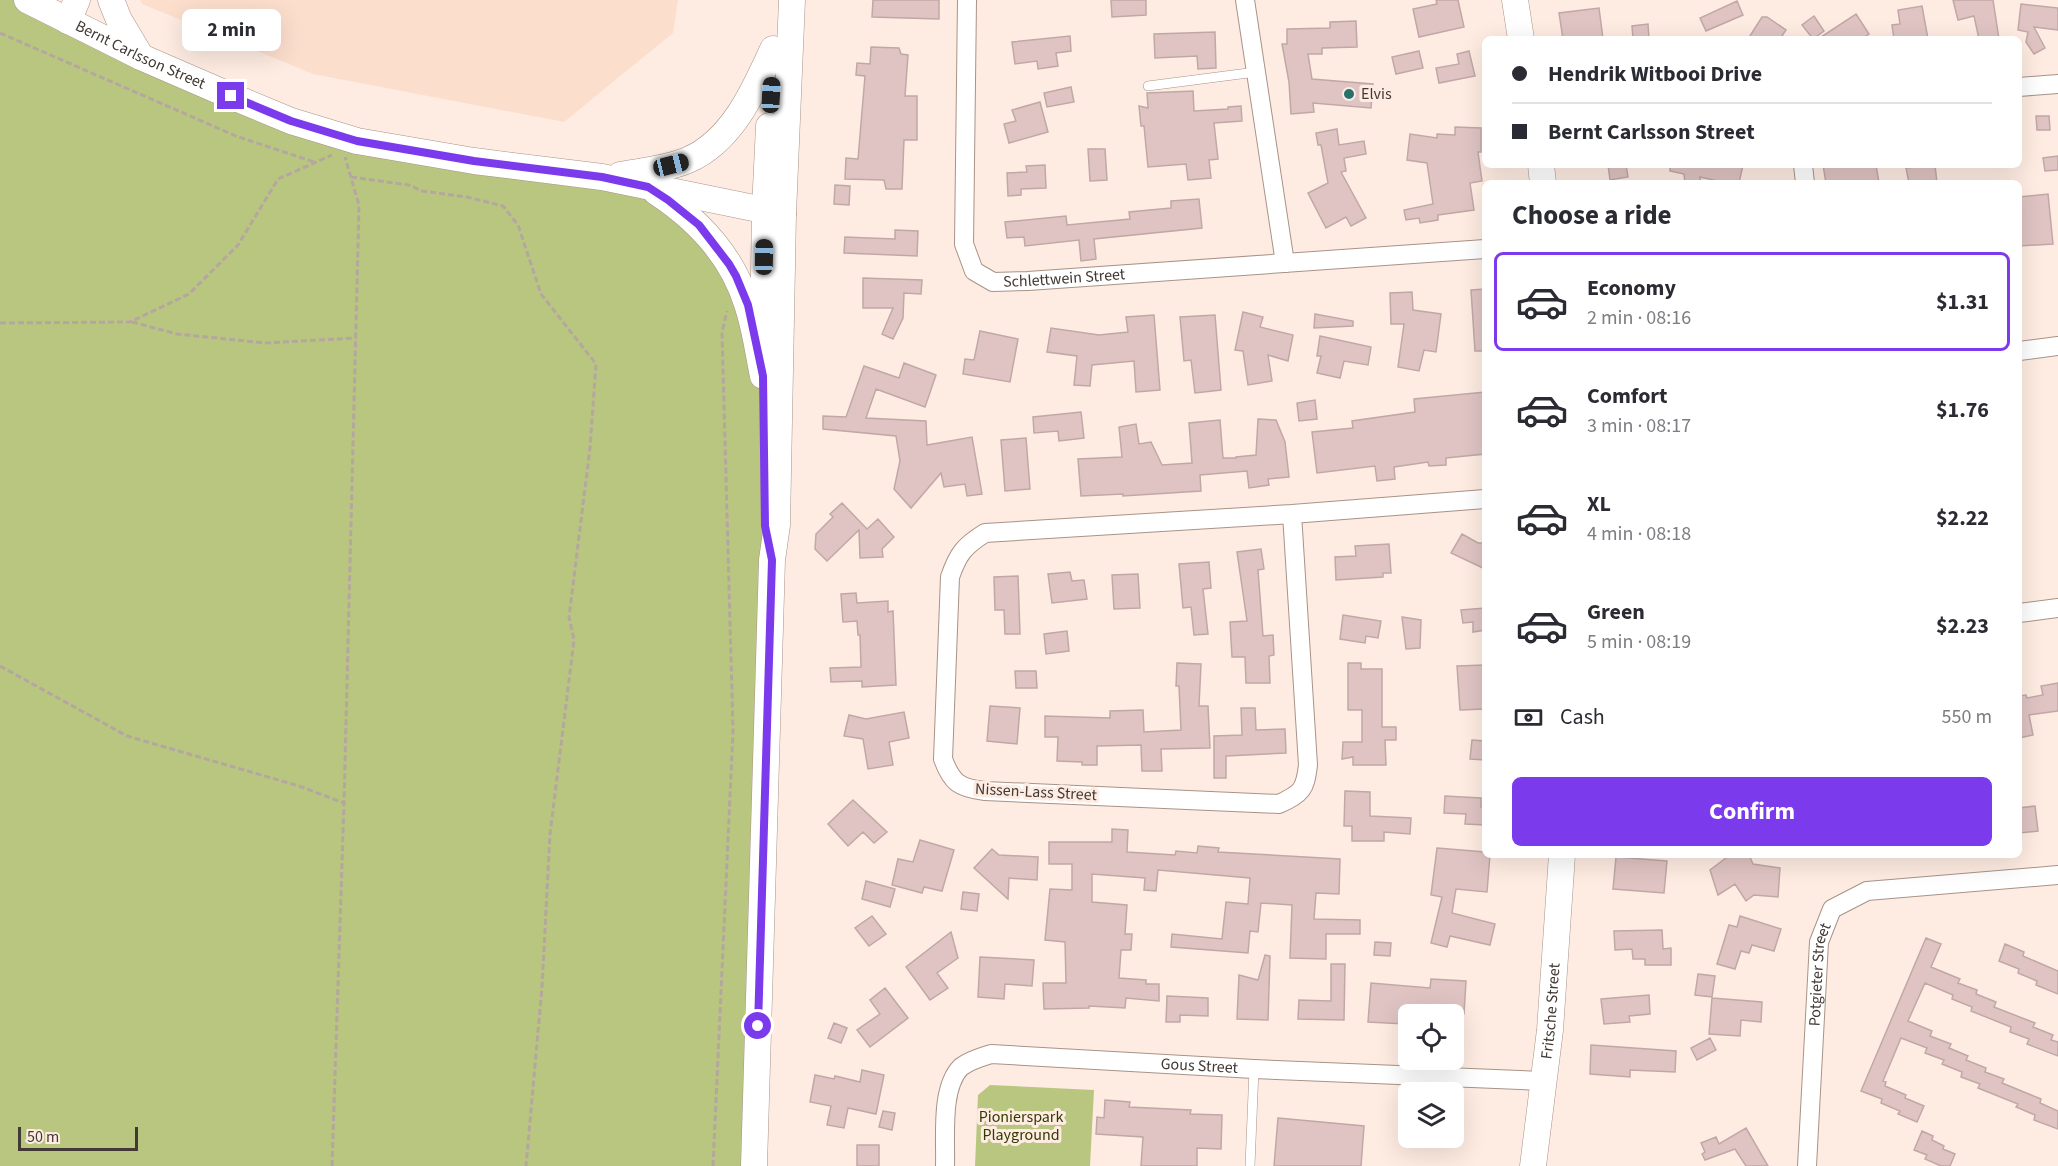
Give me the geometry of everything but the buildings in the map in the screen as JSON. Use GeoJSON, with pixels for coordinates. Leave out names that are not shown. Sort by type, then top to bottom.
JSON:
{"type":"FeatureCollection","features":[{"type":"Feature","properties":{"kind":"main road","name":"Bernt Carlsson Street"},"geometry":{"type":"LineString","coordinates":[[27,0],[73,11],[141,57],[291,121],[357,141],[474,161],[602,177],[774,211]]}},
{"type":"Feature","properties":{"kind":"main road"},"geometry":{"type":"LineString","coordinates":[[111,0],[119,20],[141,57]]}},
{"type":"Feature","properties":{"kind":"main road"},"geometry":{"type":"LineString","coordinates":[[754,1166],[772,560],[777,525],[773,50],[776,0]]}},
{"type":"Feature","properties":{"kind":"main road"},"geometry":{"type":"LineString","coordinates":[[772,560],[765,526],[763,376],[792,0]]}},
{"type":"Feature","properties":{"kind":"main road"},"geometry":{"type":"LineString","coordinates":[[1515,0],[1521,36]]}},
{"type":"Feature","properties":{"kind":"main road"},"geometry":{"type":"LineString","coordinates":[[602,177],[687,161],[705,151],[720,138],[747,102],[773,50]]}},
{"type":"Feature","properties":{"kind":"main road"},"geometry":{"type":"LineString","coordinates":[[648,187],[699,225],[722,252],[736,276],[748,305],[763,376]]}},
{"type":"Feature","properties":{"kind":"main road","name":"Fritsche Street"},"geometry":{"type":"LineString","coordinates":[[1533,1166],[1550,1030],[1562,858]]}},
{"type":"Feature","properties":{"kind":"street","name":"Schlettwein Street"},"geometry":{"type":"LineString","coordinates":[[967,0],[964,244],[974,271],[993,282],[1482,249]]}},
{"type":"Feature","properties":{"kind":"street"},"geometry":{"type":"LineString","coordinates":[[1245,0],[1285,262]]}},
{"type":"Feature","properties":{"kind":"street"},"geometry":{"type":"LineString","coordinates":[[2022,87],[2058,84]]}},
{"type":"Feature","properties":{"kind":"street"},"geometry":{"type":"LineString","coordinates":[[2022,351],[2058,346]]}},
{"type":"Feature","properties":{"kind":"street","name":"Nissen-Lass Street"},"geometry":{"type":"LineString","coordinates":[[1292,513],[1308,765],[1305,785],[1295,796],[1279,804],[986,791],[968,789],[957,784],[948,773],[942,759],[950,577],[956,559],[968,543],[985,533],[1482,499]]}},
{"type":"Feature","properties":{"kind":"street"},"geometry":{"type":"LineString","coordinates":[[2022,613],[2058,608]]}},
{"type":"Feature","properties":{"kind":"street","name":"Potgieter Street"},"geometry":{"type":"LineString","coordinates":[[1807,1166],[1819,942],[1832,909],[1867,891],[2058,875]]}},
{"type":"Feature","properties":{"kind":"street","name":"Gous Street"},"geometry":{"type":"LineString","coordinates":[[945,1166],[946,1101],[952,1083],[961,1068],[975,1059],[991,1054],[1254,1069],[1543,1081]]}},
{"type":"Feature","properties":{"kind":"lane"},"geometry":{"type":"LineString","coordinates":[[1148,86],[1256,72]]}},
{"type":"Feature","properties":{"kind":"lane"},"geometry":{"type":"LineString","coordinates":[[1250,1166],[1254,1069]]}},
{"type":"Feature","properties":{"kind":"path"},"geometry":{"type":"LineString","coordinates":[[0,33],[236,136],[315,162]]}},
{"type":"Feature","properties":{"kind":"path"},"geometry":{"type":"LineString","coordinates":[[332,1166],[345,804],[359,205],[344,154]]}},
{"type":"Feature","properties":{"kind":"path"},"geometry":{"type":"LineString","coordinates":[[130,322],[189,294],[238,245],[278,179],[336,155]]}},
{"type":"Feature","properties":{"kind":"path"},"geometry":{"type":"LineString","coordinates":[[351,177],[408,185],[422,191],[467,197],[503,206],[518,225],[541,294],[596,364],[590,448],[569,617],[574,640],[550,834],[542,987],[526,1166]]}},
{"type":"Feature","properties":{"kind":"path"},"geometry":{"type":"LineString","coordinates":[[713,1166],[733,731],[722,332],[728,309]]}},
{"type":"Feature","properties":{"kind":"path"},"geometry":{"type":"LineString","coordinates":[[0,323],[130,322],[177,334],[265,343],[357,338]]}},
{"type":"Feature","properties":{"kind":"path"},"geometry":{"type":"LineString","coordinates":[[0,666],[127,736],[299,786],[345,804]]}},
{"type":"Feature","properties":{"kind":"shaded area"},"geometry":{"type":"Polygon","coordinates":[[[140,0],[678,0],[673,33],[564,122],[313,74],[142,4],[140,0]]]}},
{"type":"Feature","properties":{"kind":"green space"},"geometry":{"type":"Polygon","coordinates":[[[0,0],[27,0],[291,121],[648,187],[722,252],[763,376],[765,526],[754,1166],[0,1166],[0,0]]]}},
{"type":"Feature","properties":{"kind":"green space","name":"Pionierspark Playground"},"geometry":{"type":"Polygon","coordinates":[[[990,1085],[1094,1090],[1090,1166],[975,1166],[978,1095],[990,1085]]]}},
{"type":"Feature","properties":{"kind":"place","name":"Elvis"},"geometry":{"type":"Point","coordinates":[1349,94]}},
{"type":"Feature","properties":{"kind":"route"},"geometry":{"type":"LineString","coordinates":[[231,96],[291,121],[357,141],[474,161],[602,177],[648,187],[699,225],[722,252],[736,276],[748,305],[763,376],[765,526],[772,560],[758,1026]]}}]}
